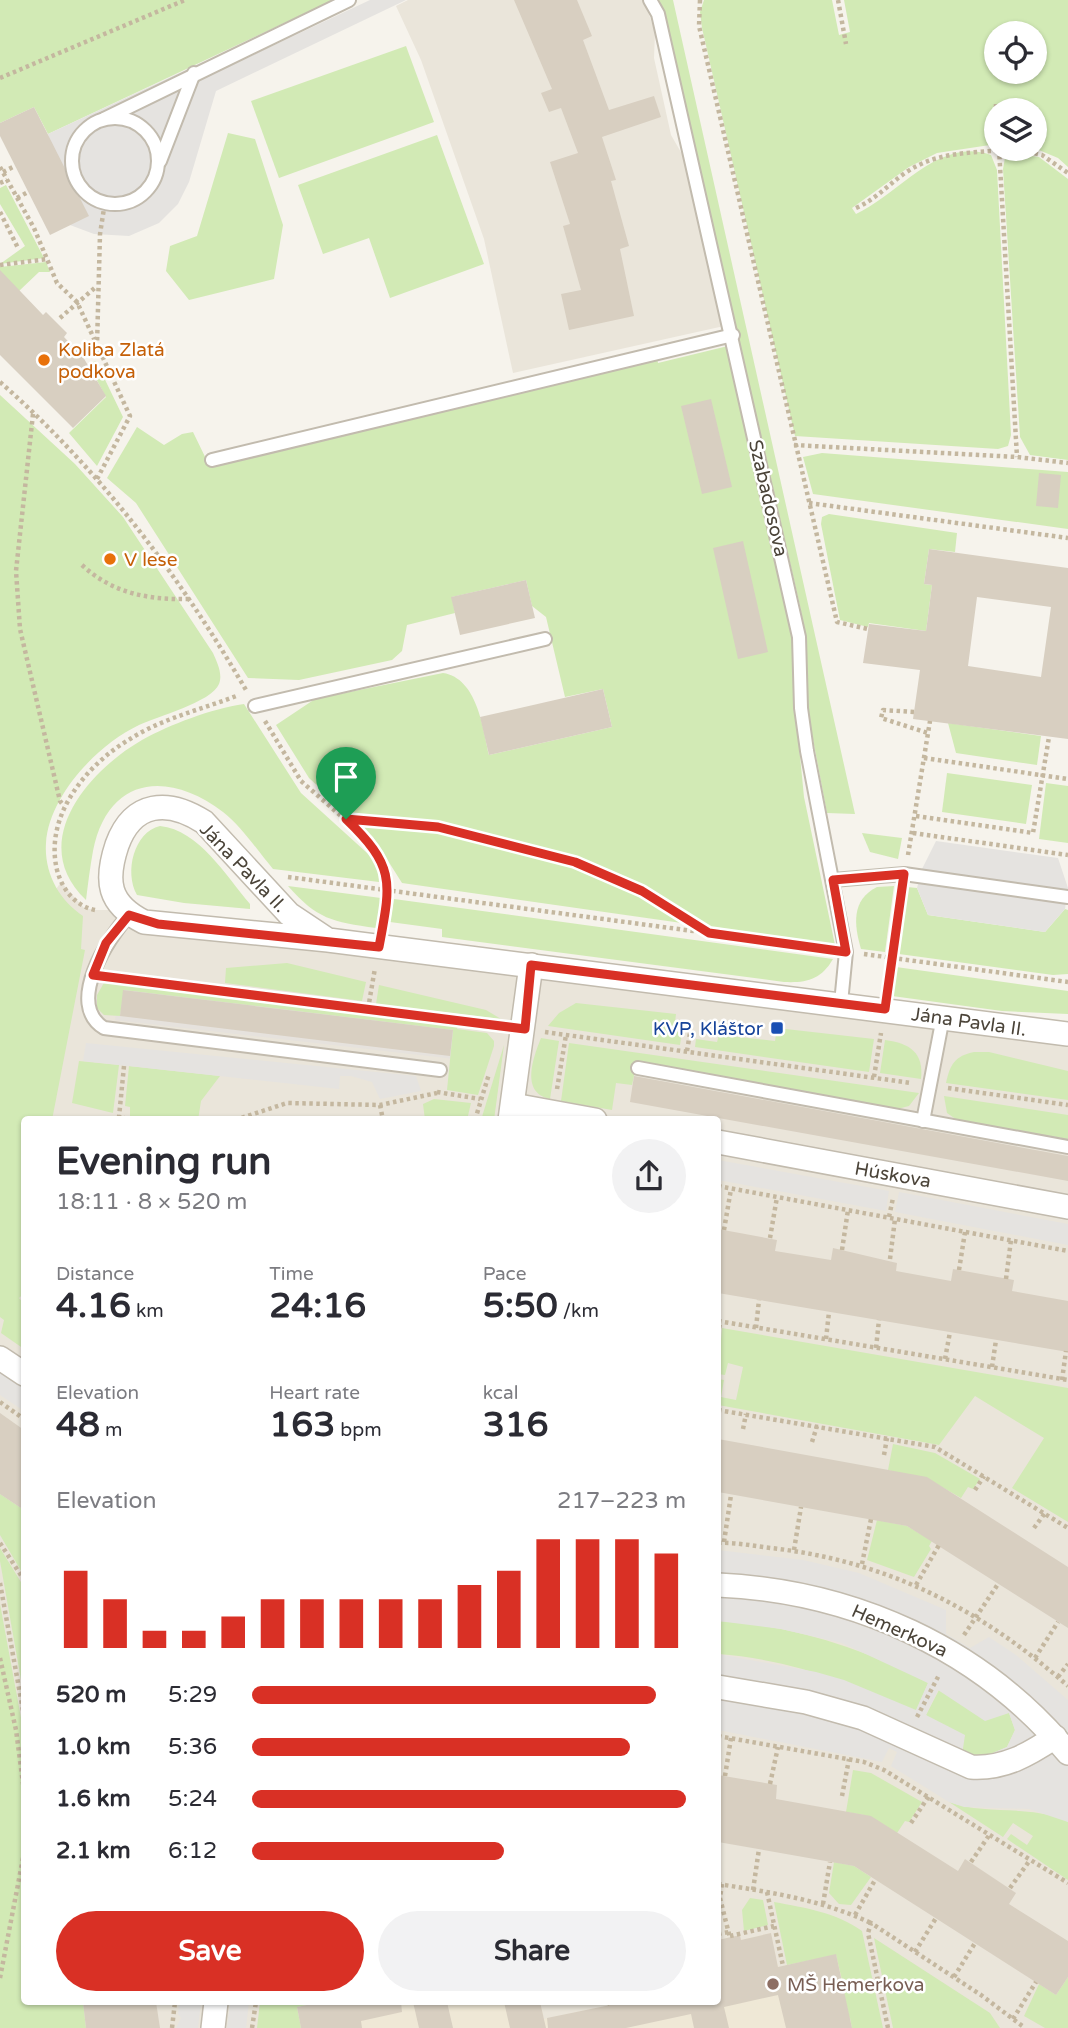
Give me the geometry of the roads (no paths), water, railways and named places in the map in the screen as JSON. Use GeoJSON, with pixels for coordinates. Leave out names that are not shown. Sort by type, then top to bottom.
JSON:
{"type":"FeatureCollection","features":[{"type":"Feature","properties":{"kind":"street","name":"Jána Pavla II."},"geometry":{"type":"LineString","coordinates":[[328,940],[289,914],[204,822],[189,813],[174,807],[143,811],[131,818],[123,830],[111,863],[111,887],[127,912],[158,924],[328,940],[841,1003],[1068,1034]]}},
{"type":"Feature","properties":{"kind":"street"},"geometry":{"type":"LineString","coordinates":[[531,965],[525,1029],[512,1112],[554,1112],[574,1116]]}},
{"type":"Feature","properties":{"kind":"street","name":"Húskova"},"geometry":{"type":"LineString","coordinates":[[721,1143],[1068,1207]]}},
{"type":"Feature","properties":{"kind":"street"},"geometry":{"type":"LineString","coordinates":[[0,1358],[21,1372]]}},
{"type":"Feature","properties":{"kind":"street","name":"Hemerkova"},"geometry":{"type":"LineString","coordinates":[[721,1585],[793,1592],[855,1609],[924,1637],[993,1679],[1029,1709],[1061,1745],[988,1768],[971,1767],[863,1718],[795,1700],[721,1688]]}},
{"type":"Feature","properties":{"kind":"street"},"geometry":{"type":"LineString","coordinates":[[213,2028],[216,2005]]}},
{"type":"Feature","properties":{"kind":"lane"},"geometry":{"type":"LineString","coordinates":[[194,73],[150,187],[129,201],[105,202],[81,187],[74,175],[72,161],[81,134],[104,119],[194,73],[349,0]]}},
{"type":"Feature","properties":{"kind":"lane","name":"Szabadosova"},"geometry":{"type":"LineString","coordinates":[[650,0],[658,14],[733,335],[799,637],[801,708],[807,751],[846,952],[841,1003]]}},
{"type":"Feature","properties":{"kind":"lane"},"geometry":{"type":"LineString","coordinates":[[104,119],[118,117],[143,128],[152,138],[158,164]]}},
{"type":"Feature","properties":{"kind":"lane"},"geometry":{"type":"LineString","coordinates":[[212,460],[733,335]]}},
{"type":"Feature","properties":{"kind":"lane"},"geometry":{"type":"LineString","coordinates":[[255,706],[545,639]]}},
{"type":"Feature","properties":{"kind":"lane"},"geometry":{"type":"LineString","coordinates":[[833,880],[904,874],[1068,897]]}},
{"type":"Feature","properties":{"kind":"lane"},"geometry":{"type":"LineString","coordinates":[[127,912],[106,943],[93,975],[91,1014],[99,1025],[110,1030],[440,1070]]}},
{"type":"Feature","properties":{"kind":"lane"},"geometry":{"type":"LineString","coordinates":[[923,1121],[943,1017]]}},
{"type":"Feature","properties":{"kind":"lane"},"geometry":{"type":"LineString","coordinates":[[638,1068],[1068,1147]]}},
{"type":"Feature","properties":{"kind":"place","name":"Koliba Zlatá podkova"},"geometry":{"type":"Point","coordinates":[44,360]}},
{"type":"Feature","properties":{"kind":"place","name":"V lese"},"geometry":{"type":"Point","coordinates":[110,559]}},
{"type":"Feature","properties":{"kind":"place","name":"KVP, Kláštor"},"geometry":{"type":"Point","coordinates":[777,1028]}},
{"type":"Feature","properties":{"kind":"place","name":"MŠ Hemerkova"},"geometry":{"type":"Point","coordinates":[773,1984]}}]}
